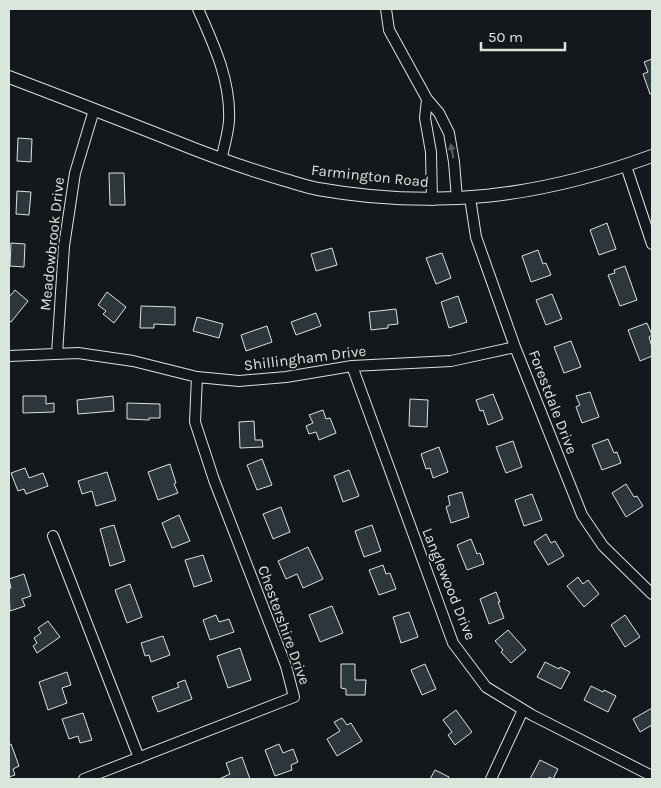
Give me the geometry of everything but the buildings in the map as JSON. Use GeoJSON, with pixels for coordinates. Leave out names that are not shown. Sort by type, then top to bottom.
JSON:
{"type":"FeatureCollection","features":[{"type":"Feature","properties":{"kind":"street"},"geometry":{"type":"LineString","coordinates":[[198,9],[218,56],[228,91],[229,122],[222,160]]}},
{"type":"Feature","properties":{"kind":"street"},"geometry":{"type":"LineString","coordinates":[[386,9],[390,30],[427,99],[439,113],[449,133],[457,199]]}},
{"type":"Feature","properties":{"kind":"street","name":"Farmington Road"},"geometry":{"type":"LineString","coordinates":[[9,77],[243,168],[317,189],[388,198],[457,199],[552,187],[626,166],[652,156]]}},
{"type":"Feature","properties":{"kind":"street"},"geometry":{"type":"LineString","coordinates":[[427,99],[425,118],[432,152],[432,200]]}},
{"type":"Feature","properties":{"kind":"street","name":"Meadowbrook Drive"},"geometry":{"type":"LineString","coordinates":[[57,354],[64,246],[74,173],[94,110]]}},
{"type":"Feature","properties":{"kind":"street"},"geometry":{"type":"LineString","coordinates":[[626,166],[652,244]]}},
{"type":"Feature","properties":{"kind":"street","name":"Forestdale Drive"},"geometry":{"type":"LineString","coordinates":[[470,198],[476,237],[515,347],[582,516],[603,546],[652,594]]}},
{"type":"Feature","properties":{"kind":"street","name":"Shillingham Drive"},"geometry":{"type":"LineString","coordinates":[[9,356],[78,353],[133,360],[197,377],[239,381],[286,377],[352,366],[451,362],[515,347]]}},
{"type":"Feature","properties":{"kind":"street","name":"Langlewood Drive"},"geometry":{"type":"LineString","coordinates":[[352,366],[453,643],[486,687],[522,710],[652,776]]}},
{"type":"Feature","properties":{"kind":"street","name":"Chestershire Drive"},"geometry":{"type":"LineString","coordinates":[[84,779],[294,697],[286,666],[214,480],[196,422],[197,377]]}},
{"type":"Feature","properties":{"kind":"street"},"geometry":{"type":"LineString","coordinates":[[53,536],[139,758]]}},
{"type":"Feature","properties":{"kind":"street"},"geometry":{"type":"LineString","coordinates":[[491,779],[522,710]]}}]}
